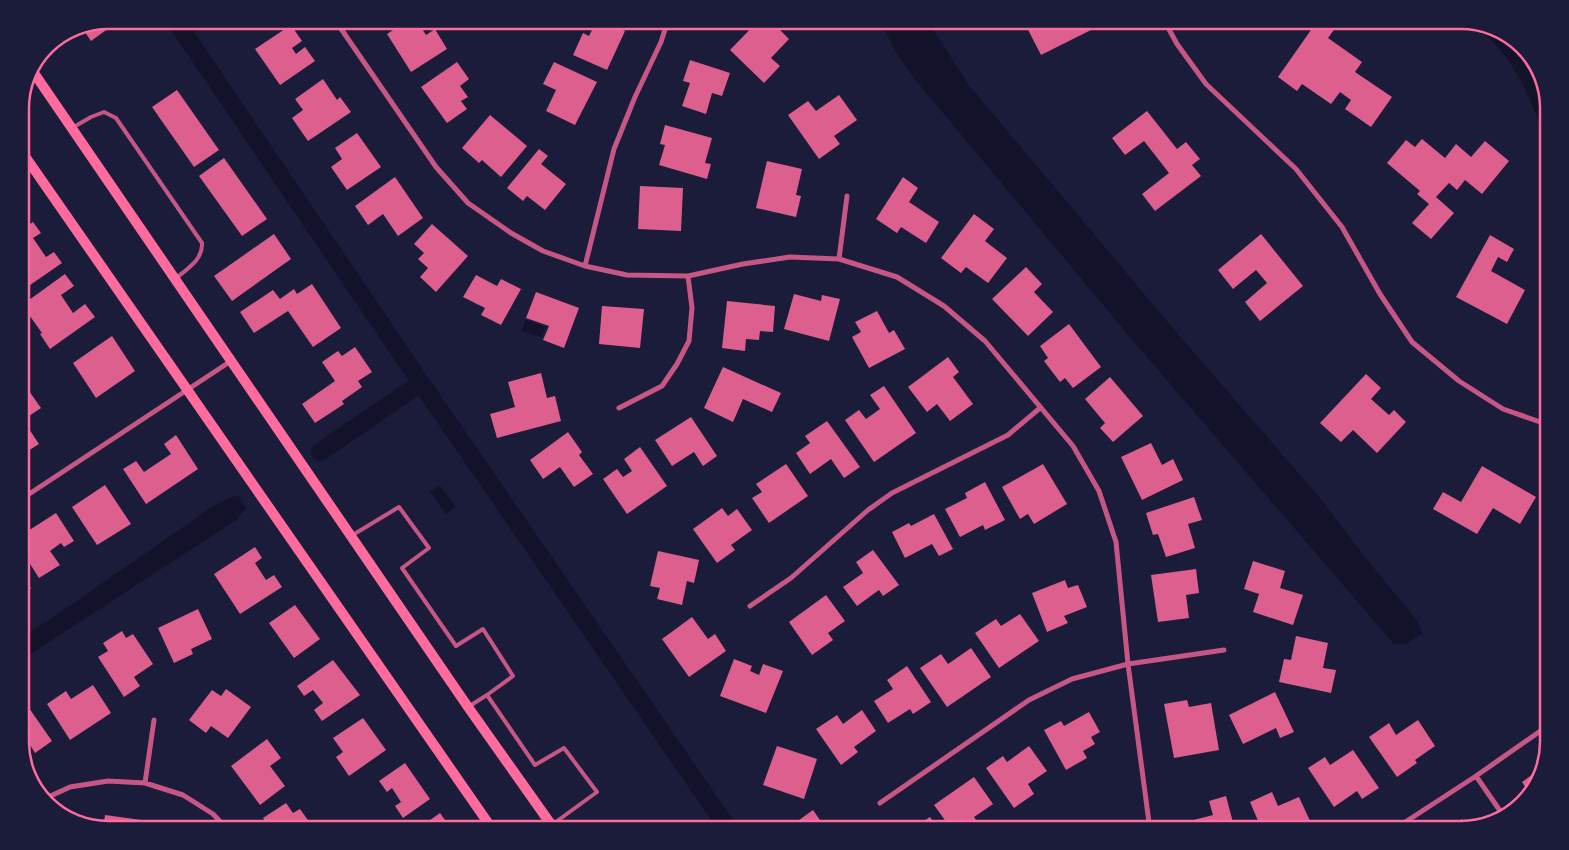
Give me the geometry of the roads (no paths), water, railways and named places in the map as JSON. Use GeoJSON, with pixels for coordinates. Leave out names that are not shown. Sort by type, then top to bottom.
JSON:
{"type":"FeatureCollection","features":[{"type":"Feature","properties":{"kind":"main road"},"geometry":{"type":"LineString","coordinates":[[36,76],[468,706],[550,821]]}},
{"type":"Feature","properties":{"kind":"main road"},"geometry":{"type":"LineString","coordinates":[[29,162],[487,821]]}},
{"type":"Feature","properties":{"kind":"street"},"geometry":{"type":"LineString","coordinates":[[341,29],[436,167],[468,203],[511,233],[543,252],[585,266],[627,275],[688,276],[743,264],[790,257],[840,259],[897,278],[944,306],[985,341],[1073,446],[1099,491],[1116,542],[1128,664],[1149,821]]}},
{"type":"Feature","properties":{"kind":"street"},"geometry":{"type":"LineString","coordinates":[[585,266],[614,149],[665,29]]}},
{"type":"Feature","properties":{"kind":"street"},"geometry":{"type":"LineString","coordinates":[[1168,29],[1176,44],[1206,84],[1296,169],[1342,227],[1380,294],[1412,342],[1459,380],[1503,408],[1540,422]]}},
{"type":"Feature","properties":{"kind":"street"},"geometry":{"type":"LineString","coordinates":[[840,259],[847,196]]}},
{"type":"Feature","properties":{"kind":"street"},"geometry":{"type":"LineString","coordinates":[[618,408],[662,386],[677,364],[689,341],[692,308],[688,276]]}},
{"type":"Feature","properties":{"kind":"street"},"geometry":{"type":"LineString","coordinates":[[29,494],[231,360]]}},
{"type":"Feature","properties":{"kind":"street"},"geometry":{"type":"LineString","coordinates":[[750,606],[792,578],[868,510],[892,493],[1008,435],[1040,408]]}},
{"type":"Feature","properties":{"kind":"street"},"geometry":{"type":"LineString","coordinates":[[880,803],[1029,700],[1072,679],[1128,664],[1224,650]]}},
{"type":"Feature","properties":{"kind":"street"},"geometry":{"type":"LineString","coordinates":[[145,783],[154,720]]}},
{"type":"Feature","properties":{"kind":"street"},"geometry":{"type":"LineString","coordinates":[[1407,821],[1540,731]]}},
{"type":"Feature","properties":{"kind":"street"},"geometry":{"type":"LineString","coordinates":[[1476,776],[1500,811]]}},
{"type":"Feature","properties":{"kind":"street"},"geometry":{"type":"LineString","coordinates":[[50,796],[70,787],[108,781],[145,783],[183,795],[213,814],[220,821]]}},
{"type":"Feature","properties":{"kind":"lane"},"geometry":{"type":"LineString","coordinates":[[72,128],[104,112],[116,118],[202,243],[202,251],[195,262],[175,279]]}},
{"type":"Feature","properties":{"kind":"lane"},"geometry":{"type":"LineString","coordinates":[[351,536],[399,507],[430,548],[402,568],[456,646],[483,629],[512,676],[487,695],[468,706]]}},
{"type":"Feature","properties":{"kind":"lane"},"geometry":{"type":"LineString","coordinates":[[487,695],[535,764],[564,748],[598,792],[562,821]]}},
{"type":"Feature","properties":{"kind":"waterway"},"geometry":{"type":"LineString","coordinates":[[181,29],[421,383],[723,821]]}},
{"type":"Feature","properties":{"kind":"waterway"},"geometry":{"type":"LineString","coordinates":[[320,452],[421,383]]}}]}
